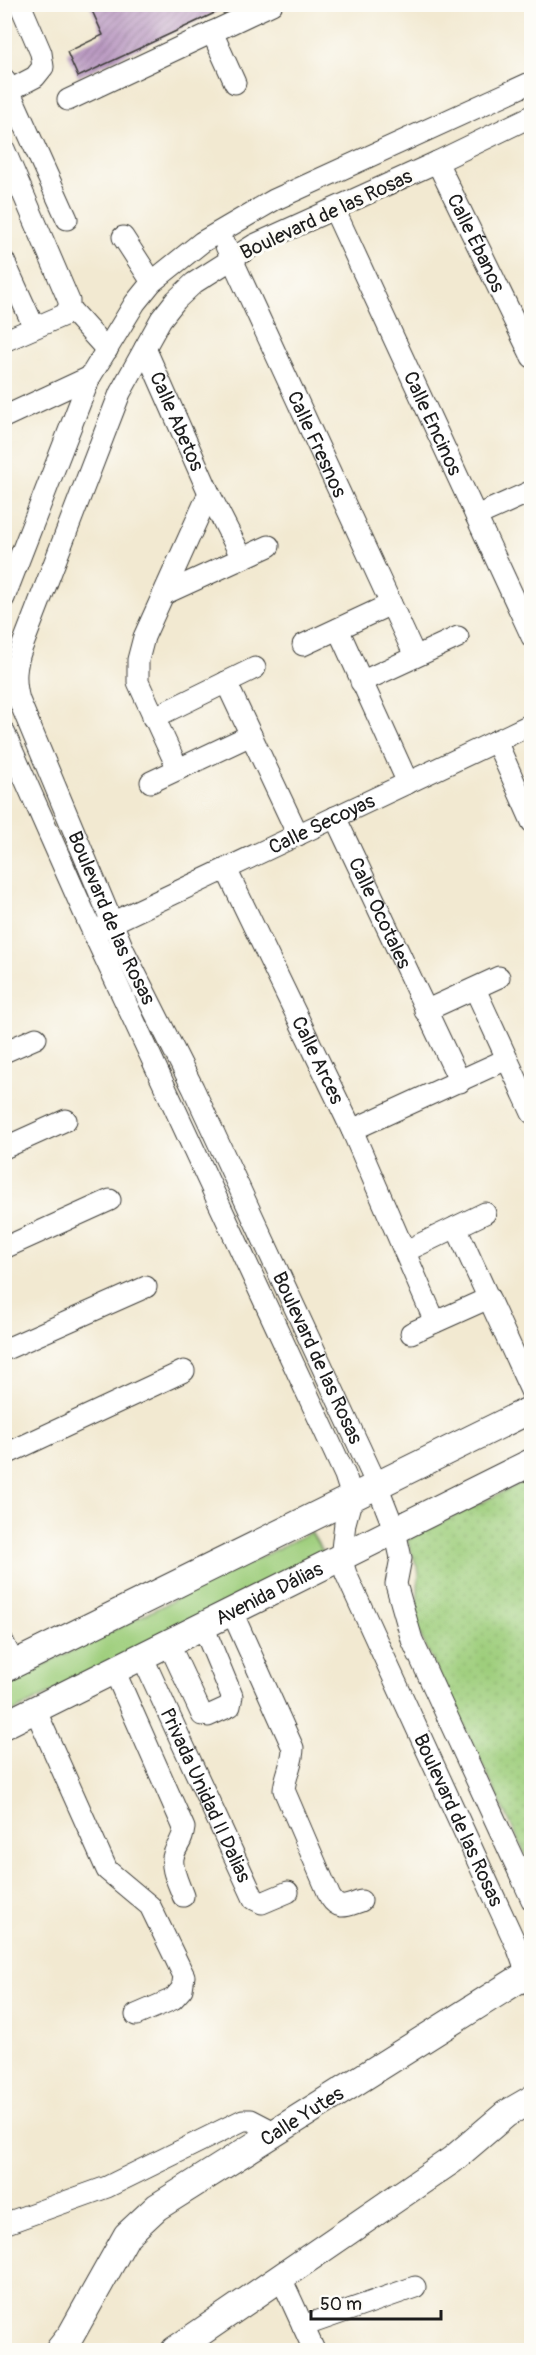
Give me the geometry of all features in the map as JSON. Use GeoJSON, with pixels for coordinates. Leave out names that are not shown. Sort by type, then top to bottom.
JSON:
{"type":"FeatureCollection","features":[{"type":"Feature","properties":{"kind":"main road"},"geometry":{"type":"LineString","coordinates":[[8,1659],[352,1497],[531,1409]]}},
{"type":"Feature","properties":{"kind":"main road","name":"Avenida Dálias"},"geometry":{"type":"LineString","coordinates":[[4,1725],[395,1532],[531,1462]]}},
{"type":"Feature","properties":{"kind":"main road","name":"Calle Yutes"},"geometry":{"type":"LineString","coordinates":[[59,2350],[99,2287],[128,2235],[157,2207],[531,1977]]}},
{"type":"Feature","properties":{"kind":"main road"},"geometry":{"type":"LineString","coordinates":[[175,2350],[452,2160],[506,2114],[531,2099]]}},
{"type":"Feature","properties":{"kind":"street"},"geometry":{"type":"LineString","coordinates":[[20,4],[41,53],[43,67],[35,77],[7,84],[67,219]]}},
{"type":"Feature","properties":{"kind":"street"},"geometry":{"type":"LineString","coordinates":[[68,100],[272,4]]}},
{"type":"Feature","properties":{"kind":"street"},"geometry":{"type":"LineString","coordinates":[[212,32],[236,82]]}},
{"type":"Feature","properties":{"kind":"street","name":"Boulevard de las Rosas"},"geometry":{"type":"LineString","coordinates":[[4,598],[90,376],[135,303],[152,282],[171,264],[219,232],[274,200],[531,81]]}},
{"type":"Feature","properties":{"kind":"street","name":"Boulevard de las Rosas"},"geometry":{"type":"LineString","coordinates":[[531,116],[437,162],[254,245],[194,282],[176,300],[120,393],[16,664],[14,682],[19,700],[113,923],[377,1485],[395,1532],[401,1558],[396,1584],[412,1640],[531,1900]]}},
{"type":"Feature","properties":{"kind":"street"},"geometry":{"type":"LineString","coordinates":[[4,149],[69,301],[69,308],[64,315],[4,341]]}},
{"type":"Feature","properties":{"kind":"street","name":"Calle Ébanos"},"geometry":{"type":"LineString","coordinates":[[437,162],[531,357]]}},
{"type":"Feature","properties":{"kind":"street","name":"Calle Encinos"},"geometry":{"type":"LineString","coordinates":[[334,209],[531,637]]}},
{"type":"Feature","properties":{"kind":"street","name":"Calle Fresnos"},"geometry":{"type":"LineString","coordinates":[[219,232],[415,656]]}},
{"type":"Feature","properties":{"kind":"street"},"geometry":{"type":"LineString","coordinates":[[123,237],[152,282]]}},
{"type":"Feature","properties":{"kind":"street"},"geometry":{"type":"LineString","coordinates":[[4,261],[34,327]]}},
{"type":"Feature","properties":{"kind":"street"},"geometry":{"type":"LineString","coordinates":[[69,308],[106,350]]}},
{"type":"Feature","properties":{"kind":"street","name":"Calle Abetos"},"geometry":{"type":"LineString","coordinates":[[145,348],[209,493],[242,558]]}},
{"type":"Feature","properties":{"kind":"street"},"geometry":{"type":"LineString","coordinates":[[4,417],[90,376]]}},
{"type":"Feature","properties":{"kind":"street"},"geometry":{"type":"LineString","coordinates":[[476,516],[531,491]]}},
{"type":"Feature","properties":{"kind":"street","name":"Calle Abetos"},"geometry":{"type":"LineString","coordinates":[[178,770],[138,682],[138,660],[144,637],[209,493]]}},
{"type":"Feature","properties":{"kind":"street"},"geometry":{"type":"LineString","coordinates":[[164,594],[269,546]]}},
{"type":"Feature","properties":{"kind":"street"},"geometry":{"type":"LineString","coordinates":[[303,645],[391,604]]}},
{"type":"Feature","properties":{"kind":"street"},"geometry":{"type":"LineString","coordinates":[[338,629],[408,783]]}},
{"type":"Feature","properties":{"kind":"street"},"geometry":{"type":"LineString","coordinates":[[361,682],[458,637]]}},
{"type":"Feature","properties":{"kind":"street"},"geometry":{"type":"LineString","coordinates":[[153,718],[255,668]]}},
{"type":"Feature","properties":{"kind":"street"},"geometry":{"type":"LineString","coordinates":[[226,682],[298,835]]}},
{"type":"Feature","properties":{"kind":"street","name":"Calle Secoyas"},"geometry":{"type":"LineString","coordinates":[[93,932],[531,724]]}},
{"type":"Feature","properties":{"kind":"street","name":"Boulevard de las Rosas"},"geometry":{"type":"LineString","coordinates":[[4,732],[93,932],[345,1475],[352,1497],[345,1523],[341,1558],[346,1574],[531,1977]]}},
{"type":"Feature","properties":{"kind":"street"},"geometry":{"type":"LineString","coordinates":[[151,782],[251,735]]}},
{"type":"Feature","properties":{"kind":"street"},"geometry":{"type":"LineString","coordinates":[[496,741],[531,822]]}},
{"type":"Feature","properties":{"kind":"street","name":"Calle Ocotales"},"geometry":{"type":"LineString","coordinates":[[335,818],[460,1082]]}},
{"type":"Feature","properties":{"kind":"street","name":"Calle Arces"},"geometry":{"type":"LineString","coordinates":[[226,869],[352,1130],[435,1322]]}},
{"type":"Feature","properties":{"kind":"street"},"geometry":{"type":"LineString","coordinates":[[425,1011],[499,977]]}},
{"type":"Feature","properties":{"kind":"street"},"geometry":{"type":"LineString","coordinates":[[475,989],[531,1113]]}},
{"type":"Feature","properties":{"kind":"street"},"geometry":{"type":"LineString","coordinates":[[4,1052],[36,1038]]}},
{"type":"Feature","properties":{"kind":"street"},"geometry":{"type":"LineString","coordinates":[[352,1130],[507,1059]]}},
{"type":"Feature","properties":{"kind":"street"},"geometry":{"type":"LineString","coordinates":[[4,1148],[66,1120]]}},
{"type":"Feature","properties":{"kind":"street"},"geometry":{"type":"LineString","coordinates":[[4,1248],[110,1200]]}},
{"type":"Feature","properties":{"kind":"street"},"geometry":{"type":"LineString","coordinates":[[406,1251],[485,1213]]}},
{"type":"Feature","properties":{"kind":"street"},"geometry":{"type":"LineString","coordinates":[[456,1227],[531,1394]]}},
{"type":"Feature","properties":{"kind":"street"},"geometry":{"type":"LineString","coordinates":[[4,1350],[146,1287]]}},
{"type":"Feature","properties":{"kind":"street"},"geometry":{"type":"LineString","coordinates":[[411,1333],[489,1298]]}},
{"type":"Feature","properties":{"kind":"street"},"geometry":{"type":"LineString","coordinates":[[4,1455],[184,1371]]}},
{"type":"Feature","properties":{"kind":"street"},"geometry":{"type":"LineString","coordinates":[[232,1612],[293,1749],[293,1758],[285,1778],[284,1790],[330,1897],[336,1906],[342,1908],[361,1901]]}},
{"type":"Feature","properties":{"kind":"street"},"geometry":{"type":"LineString","coordinates":[[169,1644],[202,1715],[208,1716],[230,1706],[232,1696],[203,1626]]}},
{"type":"Feature","properties":{"kind":"street","name":"Privada Unidad II Dalias"},"geometry":{"type":"LineString","coordinates":[[142,1656],[254,1899],[262,1903],[288,1892]]}},
{"type":"Feature","properties":{"kind":"street"},"geometry":{"type":"LineString","coordinates":[[114,1671],[184,1828],[182,1842],[174,1853],[172,1864],[183,1896]]}},
{"type":"Feature","properties":{"kind":"street"},"geometry":{"type":"LineString","coordinates":[[35,1709],[107,1869],[150,1906],[184,1976],[182,1989],[173,1999],[136,2015]]}},
{"type":"Feature","properties":{"kind":"street"},"geometry":{"type":"LineString","coordinates":[[4,2224],[107,2187],[243,2120],[251,2120],[276,2133]]}},
{"type":"Feature","properties":{"kind":"street"},"geometry":{"type":"LineString","coordinates":[[281,2278],[314,2350]]}},
{"type":"Feature","properties":{"kind":"street"},"geometry":{"type":"LineString","coordinates":[[303,2326],[415,2288]]}},
{"type":"Feature","properties":{"kind":"green space"},"geometry":{"type":"Polygon","coordinates":[[[531,1478],[531,1866],[416,1626],[419,1572],[407,1540],[531,1478]]]}},
{"type":"Feature","properties":{"kind":"green space"},"geometry":{"type":"Polygon","coordinates":[[[311,1532],[324,1554],[5,1716],[5,1684],[311,1532]]]}},
{"type":"Feature","properties":{"kind":"building"},"geometry":{"type":"Polygon","coordinates":[[[89,4],[234,4],[78,77],[67,52],[103,35],[89,4]]]}}]}
